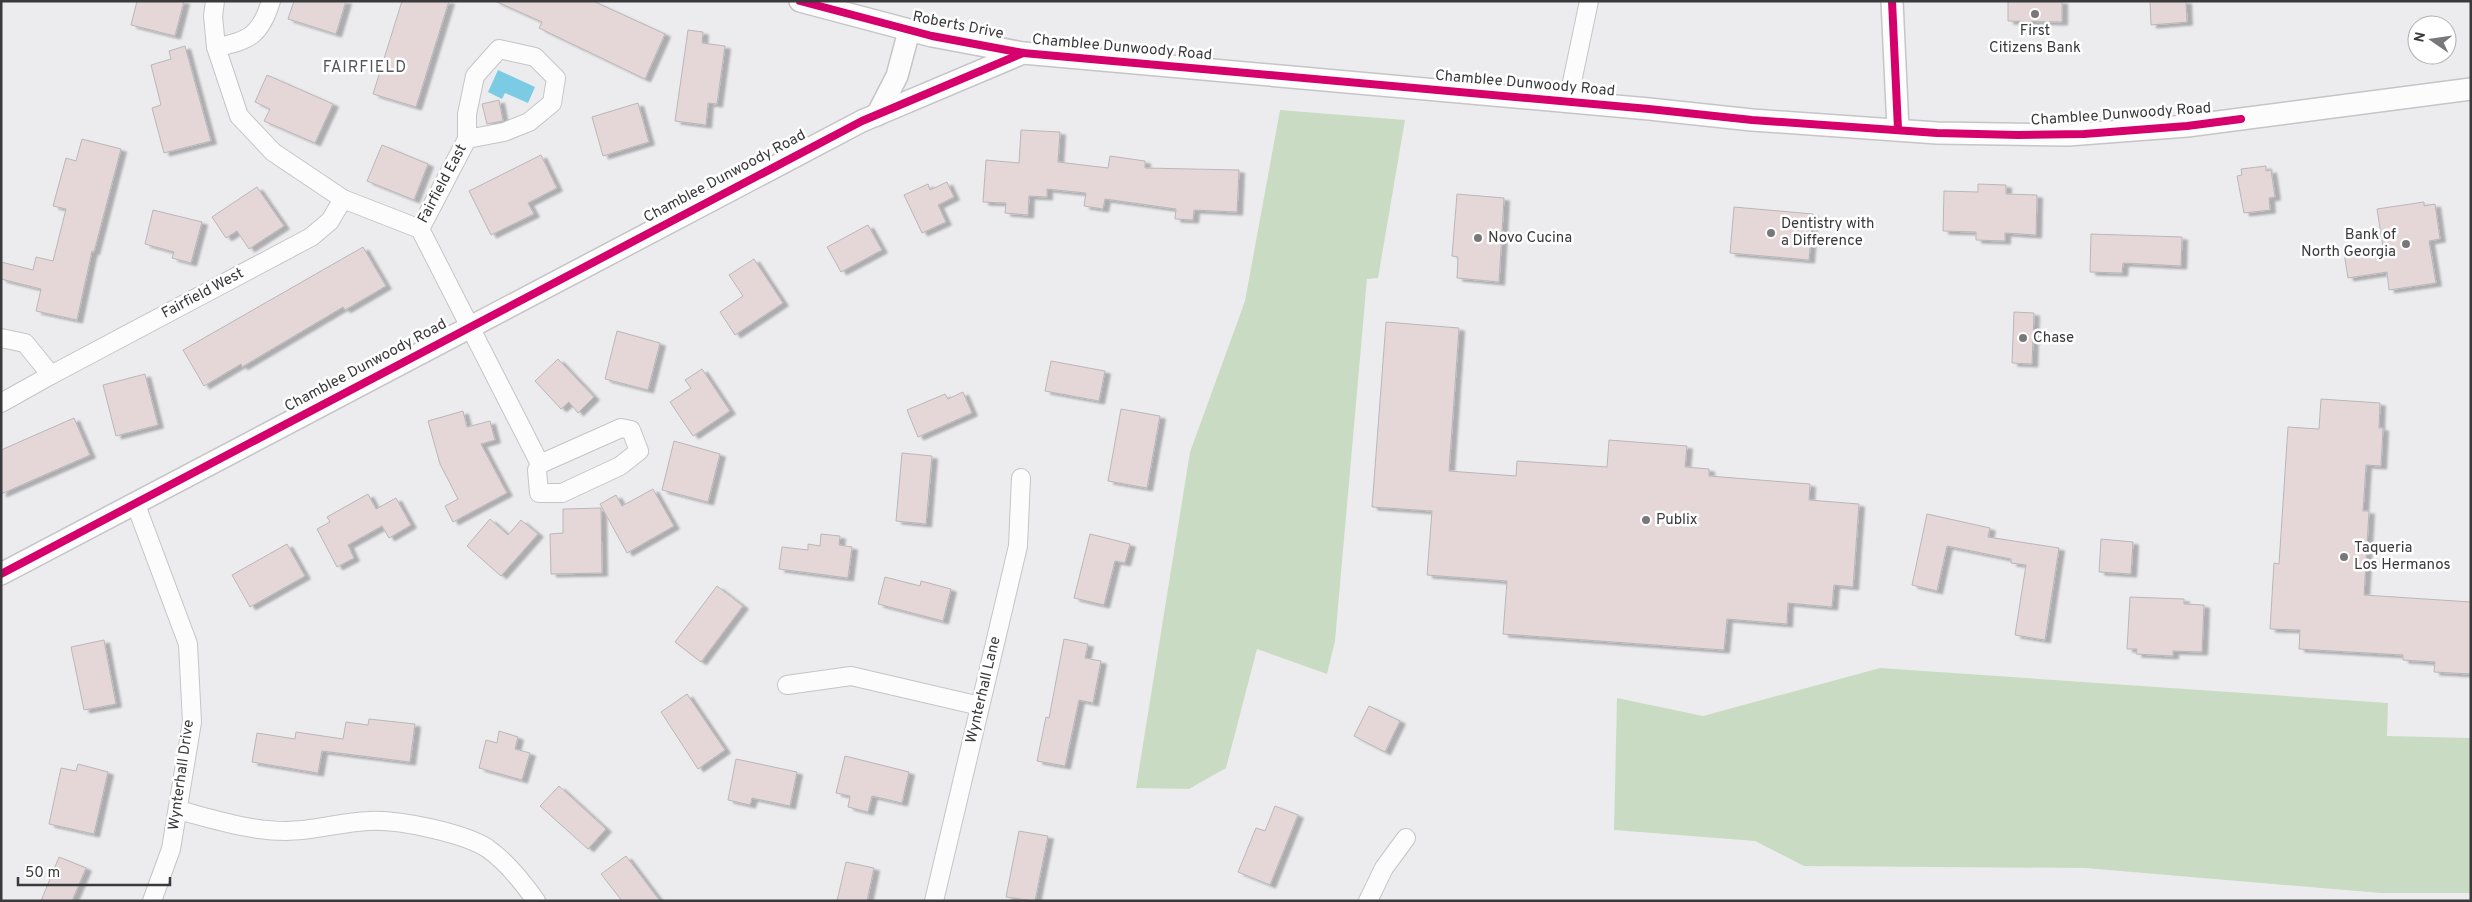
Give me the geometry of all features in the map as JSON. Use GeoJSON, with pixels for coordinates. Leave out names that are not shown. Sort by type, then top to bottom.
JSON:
{"type":"FeatureCollection","features":[{"type":"Feature","properties":{"kind":"street"},"geometry":{"type":"LineString","coordinates":[[216,1],[213,16],[216,47],[239,116],[273,152],[343,200],[420,229],[540,464]]}},
{"type":"Feature","properties":{"kind":"street"},"geometry":{"type":"LineString","coordinates":[[216,47],[242,43],[265,22],[271,1]]}},
{"type":"Feature","properties":{"kind":"street","name":"Roberts Drive"},"geometry":{"type":"LineString","coordinates":[[800,1],[909,31],[1023,53]]}},
{"type":"Feature","properties":{"kind":"street"},"geometry":{"type":"LineString","coordinates":[[1568,101],[1589,1]]}},
{"type":"Feature","properties":{"kind":"street"},"geometry":{"type":"LineString","coordinates":[[1892,1],[1898,129]]}},
{"type":"Feature","properties":{"kind":"street"},"geometry":{"type":"LineString","coordinates":[[877,115],[897,76],[909,31]]}},
{"type":"Feature","properties":{"kind":"street","name":"Fairfield East"},"geometry":{"type":"LineString","coordinates":[[420,229],[467,139],[467,114],[475,76],[499,49],[535,57],[556,78],[552,102],[529,122],[504,132],[467,139]]}},
{"type":"Feature","properties":{"kind":"street","name":"Chamblee Dunwoody Road"},"geometry":{"type":"LineString","coordinates":[[1,574],[136,505],[470,326],[877,115],[1023,53],[1568,101],[1752,120],[1937,133],[2084,134],[2187,126],[2471,88]]}},
{"type":"Feature","properties":{"kind":"street","name":"Fairfield West"},"geometry":{"type":"LineString","coordinates":[[1,403],[311,237],[330,220],[343,200]]}},
{"type":"Feature","properties":{"kind":"street"},"geometry":{"type":"LineString","coordinates":[[1,338],[25,343],[51,375]]}},
{"type":"Feature","properties":{"kind":"street"},"geometry":{"type":"LineString","coordinates":[[621,428],[631,430],[639,450],[620,466],[562,493],[539,493],[537,470],[540,464],[621,428]]}},
{"type":"Feature","properties":{"kind":"street","name":"Wynterhall Lane"},"geometry":{"type":"LineString","coordinates":[[934,901],[1018,546],[1021,478]]}},
{"type":"Feature","properties":{"kind":"street","name":"Wynterhall Drive"},"geometry":{"type":"LineString","coordinates":[[136,505],[188,644],[192,722],[171,849],[152,901]]}},
{"type":"Feature","properties":{"kind":"street"},"geometry":{"type":"LineString","coordinates":[[787,685],[851,676],[980,706]]}},
{"type":"Feature","properties":{"kind":"street"},"geometry":{"type":"LineString","coordinates":[[178,810],[250,828],[284,831],[314,830],[370,821],[440,830],[486,848],[520,877],[536,901]]}},
{"type":"Feature","properties":{"kind":"street"},"geometry":{"type":"LineString","coordinates":[[1368,901],[1384,868],[1406,838]]}},
{"type":"Feature","properties":{"kind":"green space"},"geometry":{"type":"Polygon","coordinates":[[[1280,110],[1405,120],[1378,278],[1367,279],[1335,641],[1327,674],[1257,649],[1226,768],[1189,789],[1136,788],[1190,452],[1245,301],[1280,110]]]}},
{"type":"Feature","properties":{"kind":"green space"},"geometry":{"type":"Polygon","coordinates":[[[1880,668],[2388,703],[2387,736],[2471,738],[2471,893],[2381,893],[2085,868],[1804,866],[1755,841],[1614,830],[1617,698],[1703,716],[1880,668]]]}},
{"type":"Feature","properties":{"kind":"water"},"geometry":{"type":"Polygon","coordinates":[[[498,70],[535,87],[528,103],[505,93],[502,99],[488,92],[498,70]]]}},
{"type":"Feature","properties":{"kind":"building"},"geometry":{"type":"Polygon","coordinates":[[[137,1],[184,1],[175,36],[131,25],[137,1]]]}},
{"type":"Feature","properties":{"kind":"building"},"geometry":{"type":"Polygon","coordinates":[[[294,1],[346,1],[336,34],[288,19],[294,1]]]}},
{"type":"Feature","properties":{"kind":"building"},"geometry":{"type":"Polygon","coordinates":[[[402,1],[449,1],[416,107],[373,94],[402,1]]]}},
{"type":"Feature","properties":{"kind":"building"},"geometry":{"type":"Polygon","coordinates":[[[495,1],[593,1],[665,34],[645,79],[539,28],[542,22],[495,1]]]}},
{"type":"Feature","properties":{"kind":"building","name":"First Citizens Bank"},"geometry":{"type":"Polygon","coordinates":[[[2008,1],[2062,1],[2062,22],[2008,21],[2008,1]]]}},
{"type":"Feature","properties":{"kind":"building"},"geometry":{"type":"Polygon","coordinates":[[[2150,1],[2186,1],[2187,22],[2151,25],[2150,1]]]}},
{"type":"Feature","properties":{"kind":"building"},"geometry":{"type":"Polygon","coordinates":[[[688,30],[703,32],[702,43],[725,46],[717,104],[708,103],[706,125],[675,121],[688,30]]]}},
{"type":"Feature","properties":{"kind":"building"},"geometry":{"type":"Polygon","coordinates":[[[185,46],[211,141],[164,153],[152,108],[161,105],[151,65],[171,59],[169,51],[185,46]]]}},
{"type":"Feature","properties":{"kind":"building"},"geometry":{"type":"Polygon","coordinates":[[[267,75],[333,104],[315,143],[264,121],[270,109],[255,102],[267,75]]]}},
{"type":"Feature","properties":{"kind":"building"},"geometry":{"type":"Polygon","coordinates":[[[499,100],[503,121],[487,124],[482,104],[499,100]]]}},
{"type":"Feature","properties":{"kind":"building"},"geometry":{"type":"Polygon","coordinates":[[[638,103],[649,142],[603,156],[592,117],[638,103]]]}},
{"type":"Feature","properties":{"kind":"building"},"geometry":{"type":"Polygon","coordinates":[[[1021,130],[1060,132],[1058,162],[1108,168],[1110,156],[1145,161],[1145,168],[1239,170],[1237,212],[1194,210],[1193,220],[1175,219],[1176,209],[1105,199],[1103,209],[1084,206],[1086,193],[1047,189],[1047,197],[1029,196],[1028,215],[1005,213],[1006,203],[983,202],[986,160],[1019,163],[1021,130]]]}},
{"type":"Feature","properties":{"kind":"building"},"geometry":{"type":"Polygon","coordinates":[[[82,139],[121,149],[94,252],[92,251],[77,320],[36,311],[41,289],[1,279],[1,262],[33,270],[36,257],[53,261],[66,209],[53,206],[66,158],[76,161],[82,139]]]}},
{"type":"Feature","properties":{"kind":"building"},"geometry":{"type":"Polygon","coordinates":[[[382,145],[428,164],[414,200],[367,181],[382,145]]]}},
{"type":"Feature","properties":{"kind":"building"},"geometry":{"type":"Polygon","coordinates":[[[541,155],[557,188],[528,203],[534,214],[491,235],[469,191],[541,155]]]}},
{"type":"Feature","properties":{"kind":"building"},"geometry":{"type":"Polygon","coordinates":[[[2266,166],[2266,171],[2271,170],[2275,197],[2269,198],[2270,210],[2244,213],[2237,176],[2242,175],[2241,169],[2266,166]]]}},
{"type":"Feature","properties":{"kind":"building"},"geometry":{"type":"Polygon","coordinates":[[[947,182],[954,197],[938,205],[946,222],[922,233],[904,195],[928,184],[930,190],[947,182]]]}},
{"type":"Feature","properties":{"kind":"building"},"geometry":{"type":"Polygon","coordinates":[[[1978,184],[2006,185],[2006,194],[2037,195],[2036,235],[2005,233],[2005,241],[1976,240],[1976,232],[1943,231],[1944,191],[1978,192],[1978,184]]]}},
{"type":"Feature","properties":{"kind":"building"},"geometry":{"type":"Polygon","coordinates":[[[257,187],[284,226],[249,249],[237,231],[226,238],[212,217],[257,187]]]}},
{"type":"Feature","properties":{"kind":"building","name":"Novo Cucina"},"geometry":{"type":"Polygon","coordinates":[[[1457,194],[1504,198],[1499,282],[1457,278],[1458,257],[1452,256],[1457,194]]]}},
{"type":"Feature","properties":{"kind":"building","name":"Bank of North Georgia"},"geometry":{"type":"Polygon","coordinates":[[[2424,202],[2424,206],[2435,204],[2440,239],[2429,241],[2436,283],[2389,290],[2387,272],[2348,278],[2344,253],[2383,247],[2377,209],[2424,202]]]}},
{"type":"Feature","properties":{"kind":"building","name":"Dentistry with a Difference"},"geometry":{"type":"Polygon","coordinates":[[[1734,207],[1813,214],[1809,260],[1730,253],[1734,207]]]}},
{"type":"Feature","properties":{"kind":"building"},"geometry":{"type":"Polygon","coordinates":[[[153,210],[202,222],[191,263],[172,258],[174,252],[145,244],[153,210]]]}},
{"type":"Feature","properties":{"kind":"building"},"geometry":{"type":"Polygon","coordinates":[[[868,225],[882,250],[841,272],[827,247],[868,225]]]}},
{"type":"Feature","properties":{"kind":"building"},"geometry":{"type":"Polygon","coordinates":[[[2091,234],[2182,237],[2181,266],[2123,263],[2122,273],[2090,272],[2091,234]]]}},
{"type":"Feature","properties":{"kind":"building"},"geometry":{"type":"Polygon","coordinates":[[[363,247],[386,286],[345,310],[343,307],[242,367],[241,364],[204,386],[183,350],[363,247]]]}},
{"type":"Feature","properties":{"kind":"building"},"geometry":{"type":"Polygon","coordinates":[[[754,259],[783,303],[735,335],[720,312],[743,296],[729,275],[754,259]]]}},
{"type":"Feature","properties":{"kind":"building","name":"Chase"},"geometry":{"type":"Polygon","coordinates":[[[2014,312],[2034,313],[2032,364],[2012,363],[2014,312]]]}},
{"type":"Feature","properties":{"kind":"building"},"geometry":{"type":"Polygon","coordinates":[[[1386,322],[1459,328],[1449,471],[1516,476],[1517,461],[1607,467],[1609,440],[1687,446],[1685,467],[1709,469],[1709,476],[1810,484],[1809,500],[1859,504],[1853,587],[1834,585],[1832,607],[1788,603],[1787,624],[1727,619],[1724,650],[1503,634],[1507,581],[1427,575],[1432,511],[1372,507],[1386,322]]]}},
{"type":"Feature","properties":{"kind":"building"},"geometry":{"type":"Polygon","coordinates":[[[617,331],[660,343],[648,390],[605,379],[617,331]]]}},
{"type":"Feature","properties":{"kind":"building"},"geometry":{"type":"Polygon","coordinates":[[[558,359],[594,397],[578,413],[569,402],[561,409],[535,381],[558,359]]]}},
{"type":"Feature","properties":{"kind":"building"},"geometry":{"type":"Polygon","coordinates":[[[1051,361],[1105,371],[1099,401],[1045,391],[1051,361]]]}},
{"type":"Feature","properties":{"kind":"building"},"geometry":{"type":"Polygon","coordinates":[[[702,369],[730,411],[693,436],[670,402],[691,388],[685,380],[702,369]]]}},
{"type":"Feature","properties":{"kind":"building"},"geometry":{"type":"Polygon","coordinates":[[[145,374],[158,425],[116,436],[103,385],[145,374]]]}},
{"type":"Feature","properties":{"kind":"building"},"geometry":{"type":"Polygon","coordinates":[[[963,392],[972,413],[918,437],[907,410],[945,394],[948,399],[963,392]]]}},
{"type":"Feature","properties":{"kind":"building"},"geometry":{"type":"Polygon","coordinates":[[[2321,399],[2380,403],[2379,428],[2383,428],[2381,466],[2366,465],[2363,511],[2369,511],[2364,595],[2471,602],[2471,674],[2434,672],[2435,662],[2403,660],[2403,655],[2299,649],[2300,630],[2270,629],[2274,563],[2279,564],[2288,427],[2319,429],[2321,399]]]}},
{"type":"Feature","properties":{"kind":"building"},"geometry":{"type":"Polygon","coordinates":[[[1121,409],[1160,416],[1147,488],[1108,481],[1121,409]]]}},
{"type":"Feature","properties":{"kind":"building"},"geometry":{"type":"Polygon","coordinates":[[[463,411],[467,427],[490,421],[495,440],[481,444],[507,493],[453,522],[445,506],[458,499],[440,464],[428,421],[463,411]]]}},
{"type":"Feature","properties":{"kind":"building"},"geometry":{"type":"Polygon","coordinates":[[[74,418],[90,455],[1,494],[1,450],[74,418]]]}},
{"type":"Feature","properties":{"kind":"building"},"geometry":{"type":"Polygon","coordinates":[[[674,441],[720,454],[708,502],[662,490],[674,441]]]}},
{"type":"Feature","properties":{"kind":"building"},"geometry":{"type":"Polygon","coordinates":[[[902,453],[932,456],[926,524],[896,521],[902,453]]]}},
{"type":"Feature","properties":{"kind":"building"},"geometry":{"type":"Polygon","coordinates":[[[653,489],[674,526],[627,553],[600,504],[616,495],[622,506],[653,489]]]}},
{"type":"Feature","properties":{"kind":"building"},"geometry":{"type":"Polygon","coordinates":[[[368,494],[376,509],[396,498],[411,525],[389,538],[382,526],[348,545],[354,558],[337,567],[317,529],[330,522],[327,517],[368,494]]]}},
{"type":"Feature","properties":{"kind":"building"},"geometry":{"type":"Polygon","coordinates":[[[601,508],[602,573],[551,574],[550,534],[563,533],[563,509],[601,508]]]}},
{"type":"Feature","properties":{"kind":"building"},"geometry":{"type":"Polygon","coordinates":[[[1927,514],[1990,528],[1988,537],[2059,548],[2045,640],[2015,635],[2026,565],[2011,563],[2011,559],[1947,546],[1937,591],[1912,585],[1927,514]]]}},
{"type":"Feature","properties":{"kind":"building"},"geometry":{"type":"Polygon","coordinates":[[[490,519],[508,535],[521,520],[538,534],[501,576],[467,546],[490,519]]]}},
{"type":"Feature","properties":{"kind":"building"},"geometry":{"type":"Polygon","coordinates":[[[821,534],[840,536],[839,545],[852,547],[848,578],[779,569],[782,547],[808,550],[808,544],[820,546],[821,534]]]}},
{"type":"Feature","properties":{"kind":"building"},"geometry":{"type":"Polygon","coordinates":[[[1090,534],[1130,544],[1125,563],[1115,561],[1104,605],[1074,598],[1090,534]]]}},
{"type":"Feature","properties":{"kind":"building"},"geometry":{"type":"Polygon","coordinates":[[[2101,539],[2133,542],[2131,574],[2099,572],[2101,539]]]}},
{"type":"Feature","properties":{"kind":"building"},"geometry":{"type":"Polygon","coordinates":[[[287,544],[305,576],[250,607],[232,575],[287,544]]]}},
{"type":"Feature","properties":{"kind":"building"},"geometry":{"type":"Polygon","coordinates":[[[885,577],[920,586],[921,581],[951,589],[943,621],[878,604],[885,577]]]}},
{"type":"Feature","properties":{"kind":"building"},"geometry":{"type":"Polygon","coordinates":[[[717,586],[743,606],[701,662],[675,642],[717,586]]]}},
{"type":"Feature","properties":{"kind":"building"},"geometry":{"type":"Polygon","coordinates":[[[2130,597],[2184,599],[2184,604],[2204,605],[2202,652],[2173,651],[2173,656],[2136,654],[2137,649],[2127,649],[2130,597]]]}},
{"type":"Feature","properties":{"kind":"building"},"geometry":{"type":"Polygon","coordinates":[[[1064,639],[1088,644],[1085,658],[1101,661],[1093,703],[1079,700],[1065,766],[1037,761],[1046,717],[1049,718],[1064,639]]]}},
{"type":"Feature","properties":{"kind":"building"},"geometry":{"type":"Polygon","coordinates":[[[104,640],[116,704],[84,710],[71,647],[104,640]]]}},
{"type":"Feature","properties":{"kind":"building"},"geometry":{"type":"Polygon","coordinates":[[[687,694],[725,750],[698,769],[661,712],[687,694]]]}},
{"type":"Feature","properties":{"kind":"building"},"geometry":{"type":"Polygon","coordinates":[[[1369,706],[1400,721],[1385,752],[1354,736],[1369,706]]]}},
{"type":"Feature","properties":{"kind":"building"},"geometry":{"type":"Polygon","coordinates":[[[369,719],[415,724],[410,762],[322,751],[318,773],[252,762],[257,733],[295,739],[296,732],[343,739],[346,722],[368,725],[369,719]]]}},
{"type":"Feature","properties":{"kind":"building"},"geometry":{"type":"Polygon","coordinates":[[[499,731],[518,737],[515,749],[530,753],[522,780],[479,768],[486,740],[497,743],[499,731]]]}},
{"type":"Feature","properties":{"kind":"building"},"geometry":{"type":"Polygon","coordinates":[[[845,756],[909,772],[902,803],[872,796],[868,812],[848,807],[850,796],[836,793],[845,756]]]}},
{"type":"Feature","properties":{"kind":"building"},"geometry":{"type":"Polygon","coordinates":[[[736,759],[797,772],[790,806],[752,798],[750,805],[728,800],[736,759]]]}},
{"type":"Feature","properties":{"kind":"building"},"geometry":{"type":"Polygon","coordinates":[[[78,764],[108,772],[94,834],[49,824],[61,768],[76,771],[78,764]]]}},
{"type":"Feature","properties":{"kind":"building"},"geometry":{"type":"Polygon","coordinates":[[[559,786],[606,829],[588,849],[540,806],[559,786]]]}},
{"type":"Feature","properties":{"kind":"building"},"geometry":{"type":"Polygon","coordinates":[[[1275,806],[1298,815],[1270,885],[1238,872],[1256,828],[1265,831],[1275,806]]]}},
{"type":"Feature","properties":{"kind":"building"},"geometry":{"type":"Polygon","coordinates":[[[1019,831],[1048,836],[1035,901],[1006,897],[1019,831]]]}},
{"type":"Feature","properties":{"kind":"building"},"geometry":{"type":"Polygon","coordinates":[[[626,856],[660,901],[622,901],[601,874],[626,856]]]}},
{"type":"Feature","properties":{"kind":"building"},"geometry":{"type":"Polygon","coordinates":[[[59,857],[86,868],[72,901],[41,901],[59,857]]]}},
{"type":"Feature","properties":{"kind":"building"},"geometry":{"type":"Polygon","coordinates":[[[846,862],[874,868],[867,901],[837,901],[846,862]]]}},
{"type":"Feature","properties":{"kind":"cycle path"},"geometry":{"type":"LineString","coordinates":[[800,1],[932,36],[1023,53],[1649,109],[1752,120],[1937,133],[2018,135],[2084,134],[2187,126],[2241,119]]}},
{"type":"Feature","properties":{"kind":"cycle path"},"geometry":{"type":"LineString","coordinates":[[1892,1],[1898,129]]}},
{"type":"Feature","properties":{"kind":"cycle path"},"geometry":{"type":"LineString","coordinates":[[1,574],[862,121],[1023,53]]}},
{"type":"Feature","properties":{"kind":"place","name":"First Citizens Bank"},"geometry":{"type":"Point","coordinates":[2035,14]}},
{"type":"Feature","properties":{"kind":"place","name":"Dentistry with a Difference"},"geometry":{"type":"Point","coordinates":[1771,233]}},
{"type":"Feature","properties":{"kind":"place","name":"Novo Cucina"},"geometry":{"type":"Point","coordinates":[1478,238]}},
{"type":"Feature","properties":{"kind":"place","name":"Bank of North Georgia"},"geometry":{"type":"Point","coordinates":[2406,244]}},
{"type":"Feature","properties":{"kind":"place","name":"Chase"},"geometry":{"type":"Point","coordinates":[2023,338]}},
{"type":"Feature","properties":{"kind":"place","name":"Publix"},"geometry":{"type":"Point","coordinates":[1646,520]}},
{"type":"Feature","properties":{"kind":"place","name":"Taqueria Los Hermanos"},"geometry":{"type":"Point","coordinates":[2344,557]}},
{"type":"Feature","properties":{"kind":"district","name":"FAIRFIELD"},"geometry":{"type":"Point","coordinates":[365,68]}}]}
